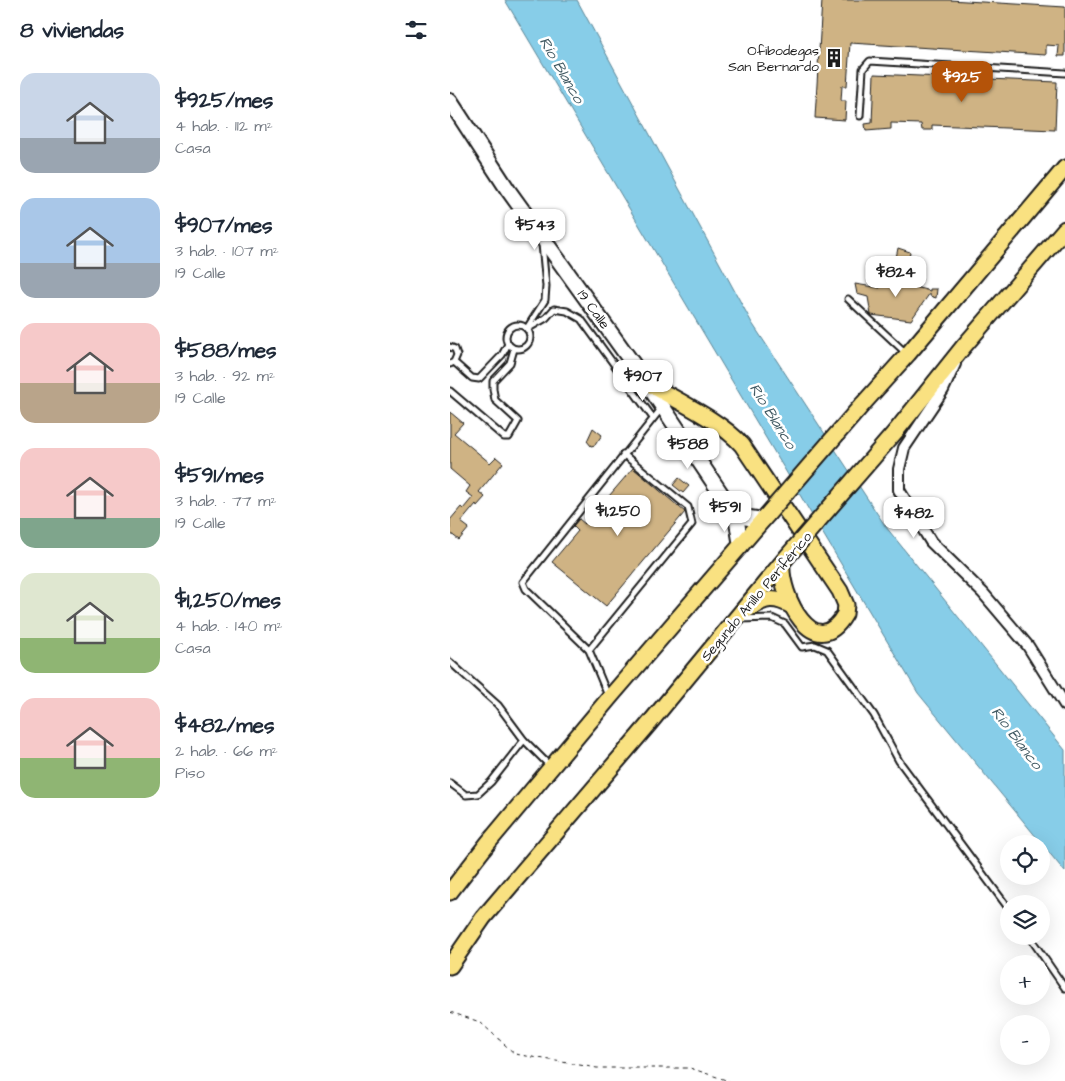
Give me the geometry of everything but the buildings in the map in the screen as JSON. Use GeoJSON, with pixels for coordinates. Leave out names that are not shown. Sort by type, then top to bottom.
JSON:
{"type":"FeatureCollection","features":[{"type":"Feature","properties":{"kind":"main road","name":"19 Calle"},"geometry":{"type":"LineString","coordinates":[[450,102],[541,236],[646,382],[736,516],[741,546]]}},
{"type":"Feature","properties":{"kind":"main road"},"geometry":{"type":"LineString","coordinates":[[450,892],[611,696],[908,354],[1065,168]]}},
{"type":"Feature","properties":{"kind":"main road","name":"Segundo Anillo Periférico"},"geometry":{"type":"LineString","coordinates":[[450,966],[483,918],[896,431],[964,346],[1065,229]]}},
{"type":"Feature","properties":{"kind":"main road"},"geometry":{"type":"LineString","coordinates":[[646,382],[734,436],[840,591],[846,606],[845,614],[834,628],[820,633],[813,631],[805,625],[792,606],[782,580],[784,561]]}},
{"type":"Feature","properties":{"kind":"main road"},"geometry":{"type":"LineString","coordinates":[[736,516],[765,517]]}},
{"type":"Feature","properties":{"kind":"main road"},"geometry":{"type":"LineString","coordinates":[[737,617],[768,599],[781,600],[792,606]]}},
{"type":"Feature","properties":{"kind":"street"},"geometry":{"type":"LineString","coordinates":[[964,346],[943,390],[904,448],[899,469],[899,490],[930,542],[983,593],[1028,646],[1065,705]]}},
{"type":"Feature","properties":{"kind":"lane"},"geometry":{"type":"LineString","coordinates":[[860,116],[863,69],[870,61],[1065,73]]}},
{"type":"Feature","properties":{"kind":"lane"},"geometry":{"type":"LineString","coordinates":[[527,329],[544,300],[546,286],[541,236]]}},
{"type":"Feature","properties":{"kind":"lane"},"geometry":{"type":"LineString","coordinates":[[848,299],[908,354]]}},
{"type":"Feature","properties":{"kind":"lane"},"geometry":{"type":"LineString","coordinates":[[527,329],[546,318],[554,309],[567,311],[581,319],[654,418]]}},
{"type":"Feature","properties":{"kind":"lane"},"geometry":{"type":"LineString","coordinates":[[520,325],[527,329],[531,336],[529,344],[522,349],[514,349],[508,344],[506,337],[510,328],[520,325]]}},
{"type":"Feature","properties":{"kind":"lane"},"geometry":{"type":"LineString","coordinates":[[450,347],[457,353],[452,363],[472,378],[479,378],[502,355],[508,344]]}},
{"type":"Feature","properties":{"kind":"lane"},"geometry":{"type":"LineString","coordinates":[[450,391],[504,437],[509,437],[518,421],[495,400],[492,389],[493,381],[510,362],[514,349]]}},
{"type":"Feature","properties":{"kind":"lane"},"geometry":{"type":"LineString","coordinates":[[611,696],[606,691],[590,650],[526,589],[523,582],[623,454],[663,407]]}},
{"type":"Feature","properties":{"kind":"lane"},"geometry":{"type":"LineString","coordinates":[[590,650],[692,524],[688,507],[623,454]]}},
{"type":"Feature","properties":{"kind":"lane"},"geometry":{"type":"LineString","coordinates":[[737,617],[772,618],[785,624],[802,647],[815,645],[827,650],[874,715],[899,761],[1000,896]]}},
{"type":"Feature","properties":{"kind":"lane"},"geometry":{"type":"LineString","coordinates":[[450,662],[498,705],[524,740],[552,768]]}},
{"type":"Feature","properties":{"kind":"lane"},"geometry":{"type":"LineString","coordinates":[[450,783],[466,794],[478,794],[492,782],[501,767],[524,740]]}},
{"type":"Feature","properties":{"kind":"lane"},"geometry":{"type":"LineString","coordinates":[[1035,945],[1065,988]]}},
{"type":"Feature","properties":{"kind":"path"},"geometry":{"type":"LineString","coordinates":[[450,1012],[480,1022],[515,1054],[597,1068],[690,1068],[729,1081]]}},
{"type":"Feature","properties":{"kind":"water","name":"Río Blanco"},"geometry":{"type":"Polygon","coordinates":[[[505,0],[577,0],[752,323],[886,527],[1065,750],[1065,872],[1050,854],[1050,835],[1035,835],[918,693],[505,0]]]}},
{"type":"Feature","properties":{"kind":"place","name":"Ofibodegas San Bernardo"},"geometry":{"type":"Point","coordinates":[834,58]}}]}
